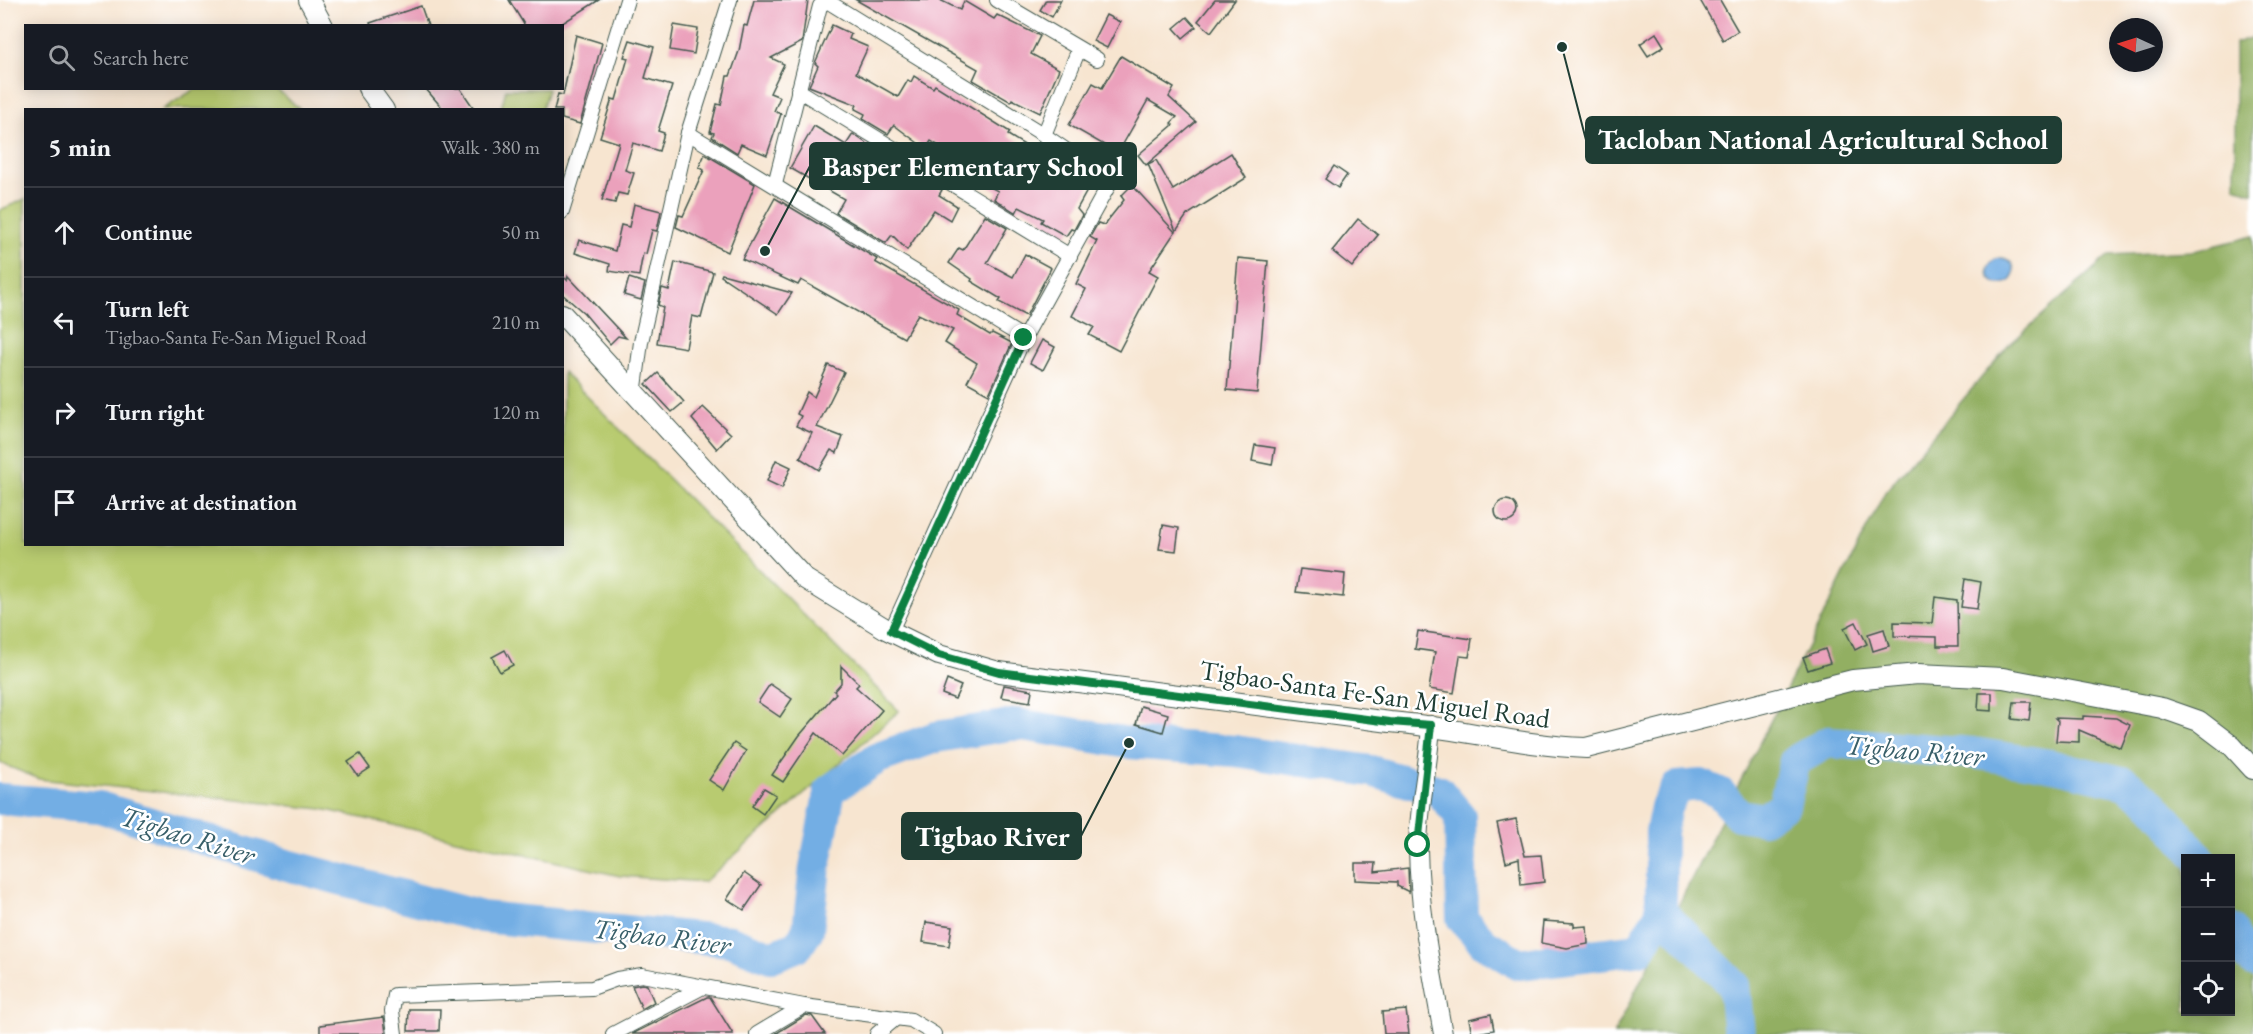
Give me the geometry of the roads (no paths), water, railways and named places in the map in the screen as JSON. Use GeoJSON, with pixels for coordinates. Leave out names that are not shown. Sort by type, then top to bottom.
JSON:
{"type":"FeatureCollection","features":[{"type":"Feature","properties":{"kind":"main road"},"geometry":{"type":"LineString","coordinates":[[309,0],[322,24]]}},
{"type":"Feature","properties":{"kind":"main road"},"geometry":{"type":"LineString","coordinates":[[369,90],[383,108]]}},
{"type":"Feature","properties":{"kind":"main road","name":"Tigbao-Santa Fe-San Miguel Road"},"geometry":{"type":"LineString","coordinates":[[564,316],[805,579],[891,631],[939,655],[999,672],[1390,722],[1431,725],[1549,747],[1586,748],[1853,680],[1918,674],[1993,678],[2162,708],[2199,721],[2232,746],[2253,769]]}},
{"type":"Feature","properties":{"kind":"street"},"geometry":{"type":"LineString","coordinates":[[564,205],[627,0]]}},
{"type":"Feature","properties":{"kind":"street"},"geometry":{"type":"LineString","coordinates":[[634,395],[641,342],[688,133],[730,0]]}},
{"type":"Feature","properties":{"kind":"street"},"geometry":{"type":"LineString","coordinates":[[997,0],[1097,59]]}},
{"type":"Feature","properties":{"kind":"street"},"geometry":{"type":"LineString","coordinates":[[775,184],[820,6],[826,1],[1044,135],[1111,182],[1024,338],[891,631]]}},
{"type":"Feature","properties":{"kind":"street"},"geometry":{"type":"LineString","coordinates":[[1044,135],[1079,49]]}},
{"type":"Feature","properties":{"kind":"street"},"geometry":{"type":"LineString","coordinates":[[798,90],[1070,256]]}},
{"type":"Feature","properties":{"kind":"street"},"geometry":{"type":"LineString","coordinates":[[688,133],[1024,338]]}},
{"type":"Feature","properties":{"kind":"street"},"geometry":{"type":"LineString","coordinates":[[1431,725],[1418,845],[1422,914],[1443,1034]]}},
{"type":"Feature","properties":{"kind":"street"},"geometry":{"type":"LineString","coordinates":[[395,1034],[392,1011],[396,995],[592,988],[617,979],[642,975],[804,1006],[911,1020],[934,1034]]}},
{"type":"Feature","properties":{"kind":"street"},"geometry":{"type":"LineString","coordinates":[[613,1034],[703,987]]}},
{"type":"Feature","properties":{"kind":"street"},"geometry":{"type":"LineString","coordinates":[[757,1034],[804,1006]]}},
{"type":"Feature","properties":{"kind":"street"},"geometry":{"type":"LineString","coordinates":[[877,1034],[895,1019]]}},
{"type":"Feature","properties":{"kind":"water"},"geometry":{"type":"Polygon","coordinates":[[[2001,258],[2011,261],[2014,271],[2011,281],[2001,284],[1991,281],[1988,271],[1991,261],[2001,258]]]}},
{"type":"Feature","properties":{"kind":"waterway","name":"Tigbao River"},"geometry":{"type":"LineString","coordinates":[[0,799],[99,807],[287,865],[482,917],[730,941],[771,957],[798,946],[808,930],[815,867],[830,790],[878,758],[936,737],[1017,724],[1129,743],[1235,751],[1371,771],[1439,791],[1460,816],[1462,918],[1484,943],[1519,964],[1640,949],[1661,912],[1661,832],[1666,807],[1677,787],[1701,785],[1720,793],[1739,815],[1764,819],[1784,805],[1795,761],[1828,742],[1973,753],[2050,765],[2126,783],[2153,804],[2196,854]]}},
{"type":"Feature","properties":{"kind":"waterway"},"geometry":{"type":"LineString","coordinates":[[1661,912],[1734,985],[1739,1034]]}},
{"type":"Feature","properties":{"kind":"waterway","name":"Tigbao River"},"geometry":{"type":"LineString","coordinates":[[2235,941],[2253,961]]}},
{"type":"Feature","properties":{"kind":"place","name":"Tacloban National Agricultural School"},"geometry":{"type":"Point","coordinates":[1562,47]}},
{"type":"Feature","properties":{"kind":"place","name":"Basper Elementary School"},"geometry":{"type":"Point","coordinates":[765,251]}},
{"type":"Feature","properties":{"kind":"place","name":"Tigbao River"},"geometry":{"type":"Point","coordinates":[1129,743]}}]}
